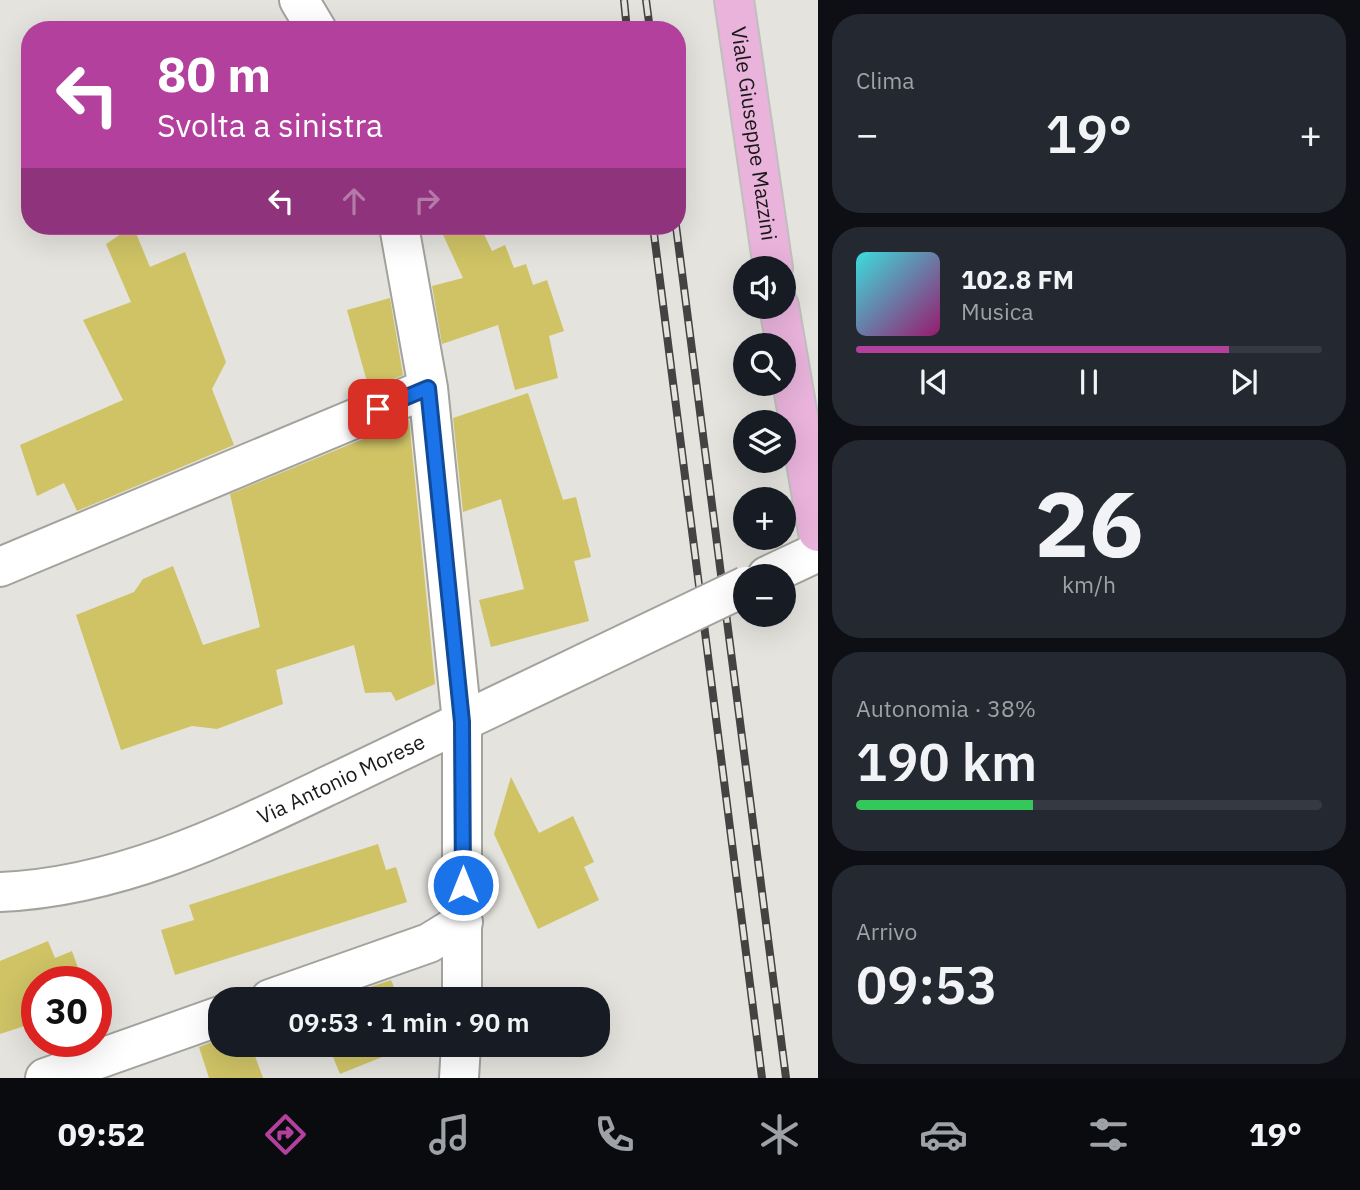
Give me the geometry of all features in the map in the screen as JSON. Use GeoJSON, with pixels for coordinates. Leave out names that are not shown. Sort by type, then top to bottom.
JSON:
{"type":"FeatureCollection","features":[{"type":"Feature","properties":{"kind":"main road","name":"Viale Giuseppe Mazzini"},"geometry":{"type":"LineString","coordinates":[[734,0],[771,256]]}},
{"type":"Feature","properties":{"kind":"main road"},"geometry":{"type":"LineString","coordinates":[[781,319],[817,532]]}},
{"type":"Feature","properties":{"kind":"street"},"geometry":{"type":"LineString","coordinates":[[299,0],[312,21]]}},
{"type":"Feature","properties":{"kind":"street"},"geometry":{"type":"LineString","coordinates":[[401,235],[428,388],[462,722],[462,987]]}},
{"type":"Feature","properties":{"kind":"street"},"geometry":{"type":"LineString","coordinates":[[0,568],[428,388]]}},
{"type":"Feature","properties":{"kind":"street"},"geometry":{"type":"LineString","coordinates":[[792,564],[817,552]]}},
{"type":"Feature","properties":{"kind":"street","name":"Via Antonio Morese"},"geometry":{"type":"LineString","coordinates":[[0,892],[62,886],[123,871],[211,841],[733,592]]}},
{"type":"Feature","properties":{"kind":"street"},"geometry":{"type":"LineString","coordinates":[[304,987],[429,943],[463,922]]}},
{"type":"Feature","properties":{"kind":"street"},"geometry":{"type":"LineString","coordinates":[[45,1078],[208,1020]]}},
{"type":"Feature","properties":{"kind":"street"},"geometry":{"type":"LineString","coordinates":[[459,1078],[460,1057]]}},
{"type":"Feature","properties":{"kind":"building"},"geometry":{"type":"Polygon","coordinates":[[[120,235],[137,235],[150,267],[185,252],[226,362],[212,389],[234,445],[77,511],[64,483],[37,496],[20,445],[123,400],[83,320],[131,302],[106,244],[120,235]]]}},
{"type":"Feature","properties":{"kind":"building"},"geometry":{"type":"Polygon","coordinates":[[[443,235],[484,235],[492,251],[505,245],[514,268],[526,264],[533,285],[547,280],[564,331],[549,336],[558,378],[515,390],[498,325],[442,344],[432,286],[463,278],[443,235]]]}},
{"type":"Feature","properties":{"kind":"building"},"geometry":{"type":"Polygon","coordinates":[[[390,298],[403,375],[369,389],[347,310],[390,298]]]}},
{"type":"Feature","properties":{"kind":"building"},"geometry":{"type":"Polygon","coordinates":[[[528,393],[563,500],[576,497],[591,557],[574,561],[589,621],[491,647],[479,600],[524,589],[501,499],[463,512],[453,418],[528,393]]]}},
{"type":"Feature","properties":{"kind":"building"},"geometry":{"type":"Polygon","coordinates":[[[409,420],[435,684],[396,701],[391,692],[365,693],[354,645],[276,670],[283,704],[217,729],[192,726],[121,750],[76,615],[134,592],[143,579],[173,566],[203,645],[260,627],[230,494],[409,420]]]}},
{"type":"Feature","properties":{"kind":"building"},"geometry":{"type":"Polygon","coordinates":[[[511,777],[539,833],[573,816],[594,862],[584,867],[599,900],[538,929],[494,834],[511,777]]]}},
{"type":"Feature","properties":{"kind":"building"},"geometry":{"type":"Polygon","coordinates":[[[378,844],[386,870],[396,867],[407,902],[175,975],[161,930],[194,920],[189,905],[378,844]]]}},
{"type":"Feature","properties":{"kind":"building"},"geometry":{"type":"Polygon","coordinates":[[[48,941],[55,958],[72,951],[77,966],[21,966],[21,1027],[0,1034],[0,961],[48,941]]]}},
{"type":"Feature","properties":{"kind":"building"},"geometry":{"type":"Polygon","coordinates":[[[391,980],[394,987],[370,987],[391,980]]]}},
{"type":"Feature","properties":{"kind":"building"},"geometry":{"type":"Polygon","coordinates":[[[208,1044],[208,1057],[255,1057],[263,1078],[209,1078],[199,1047],[208,1044]]]}},
{"type":"Feature","properties":{"kind":"building"},"geometry":{"type":"Polygon","coordinates":[[[333,1057],[382,1057],[340,1074],[333,1057]]]}},
{"type":"Feature","properties":{"kind":"railway"},"geometry":{"type":"LineString","coordinates":[[624,0],[626,21]]}},
{"type":"Feature","properties":{"kind":"railway"},"geometry":{"type":"LineString","coordinates":[[646,0],[649,21]]}},
{"type":"Feature","properties":{"kind":"railway"},"geometry":{"type":"LineString","coordinates":[[654,235],[762,1078]]}},
{"type":"Feature","properties":{"kind":"railway"},"geometry":{"type":"LineString","coordinates":[[677,235],[786,1078]]}},
{"type":"Feature","properties":{"kind":"route"},"geometry":{"type":"LineString","coordinates":[[378,409],[428,388],[462,722],[463,885]]}}]}
